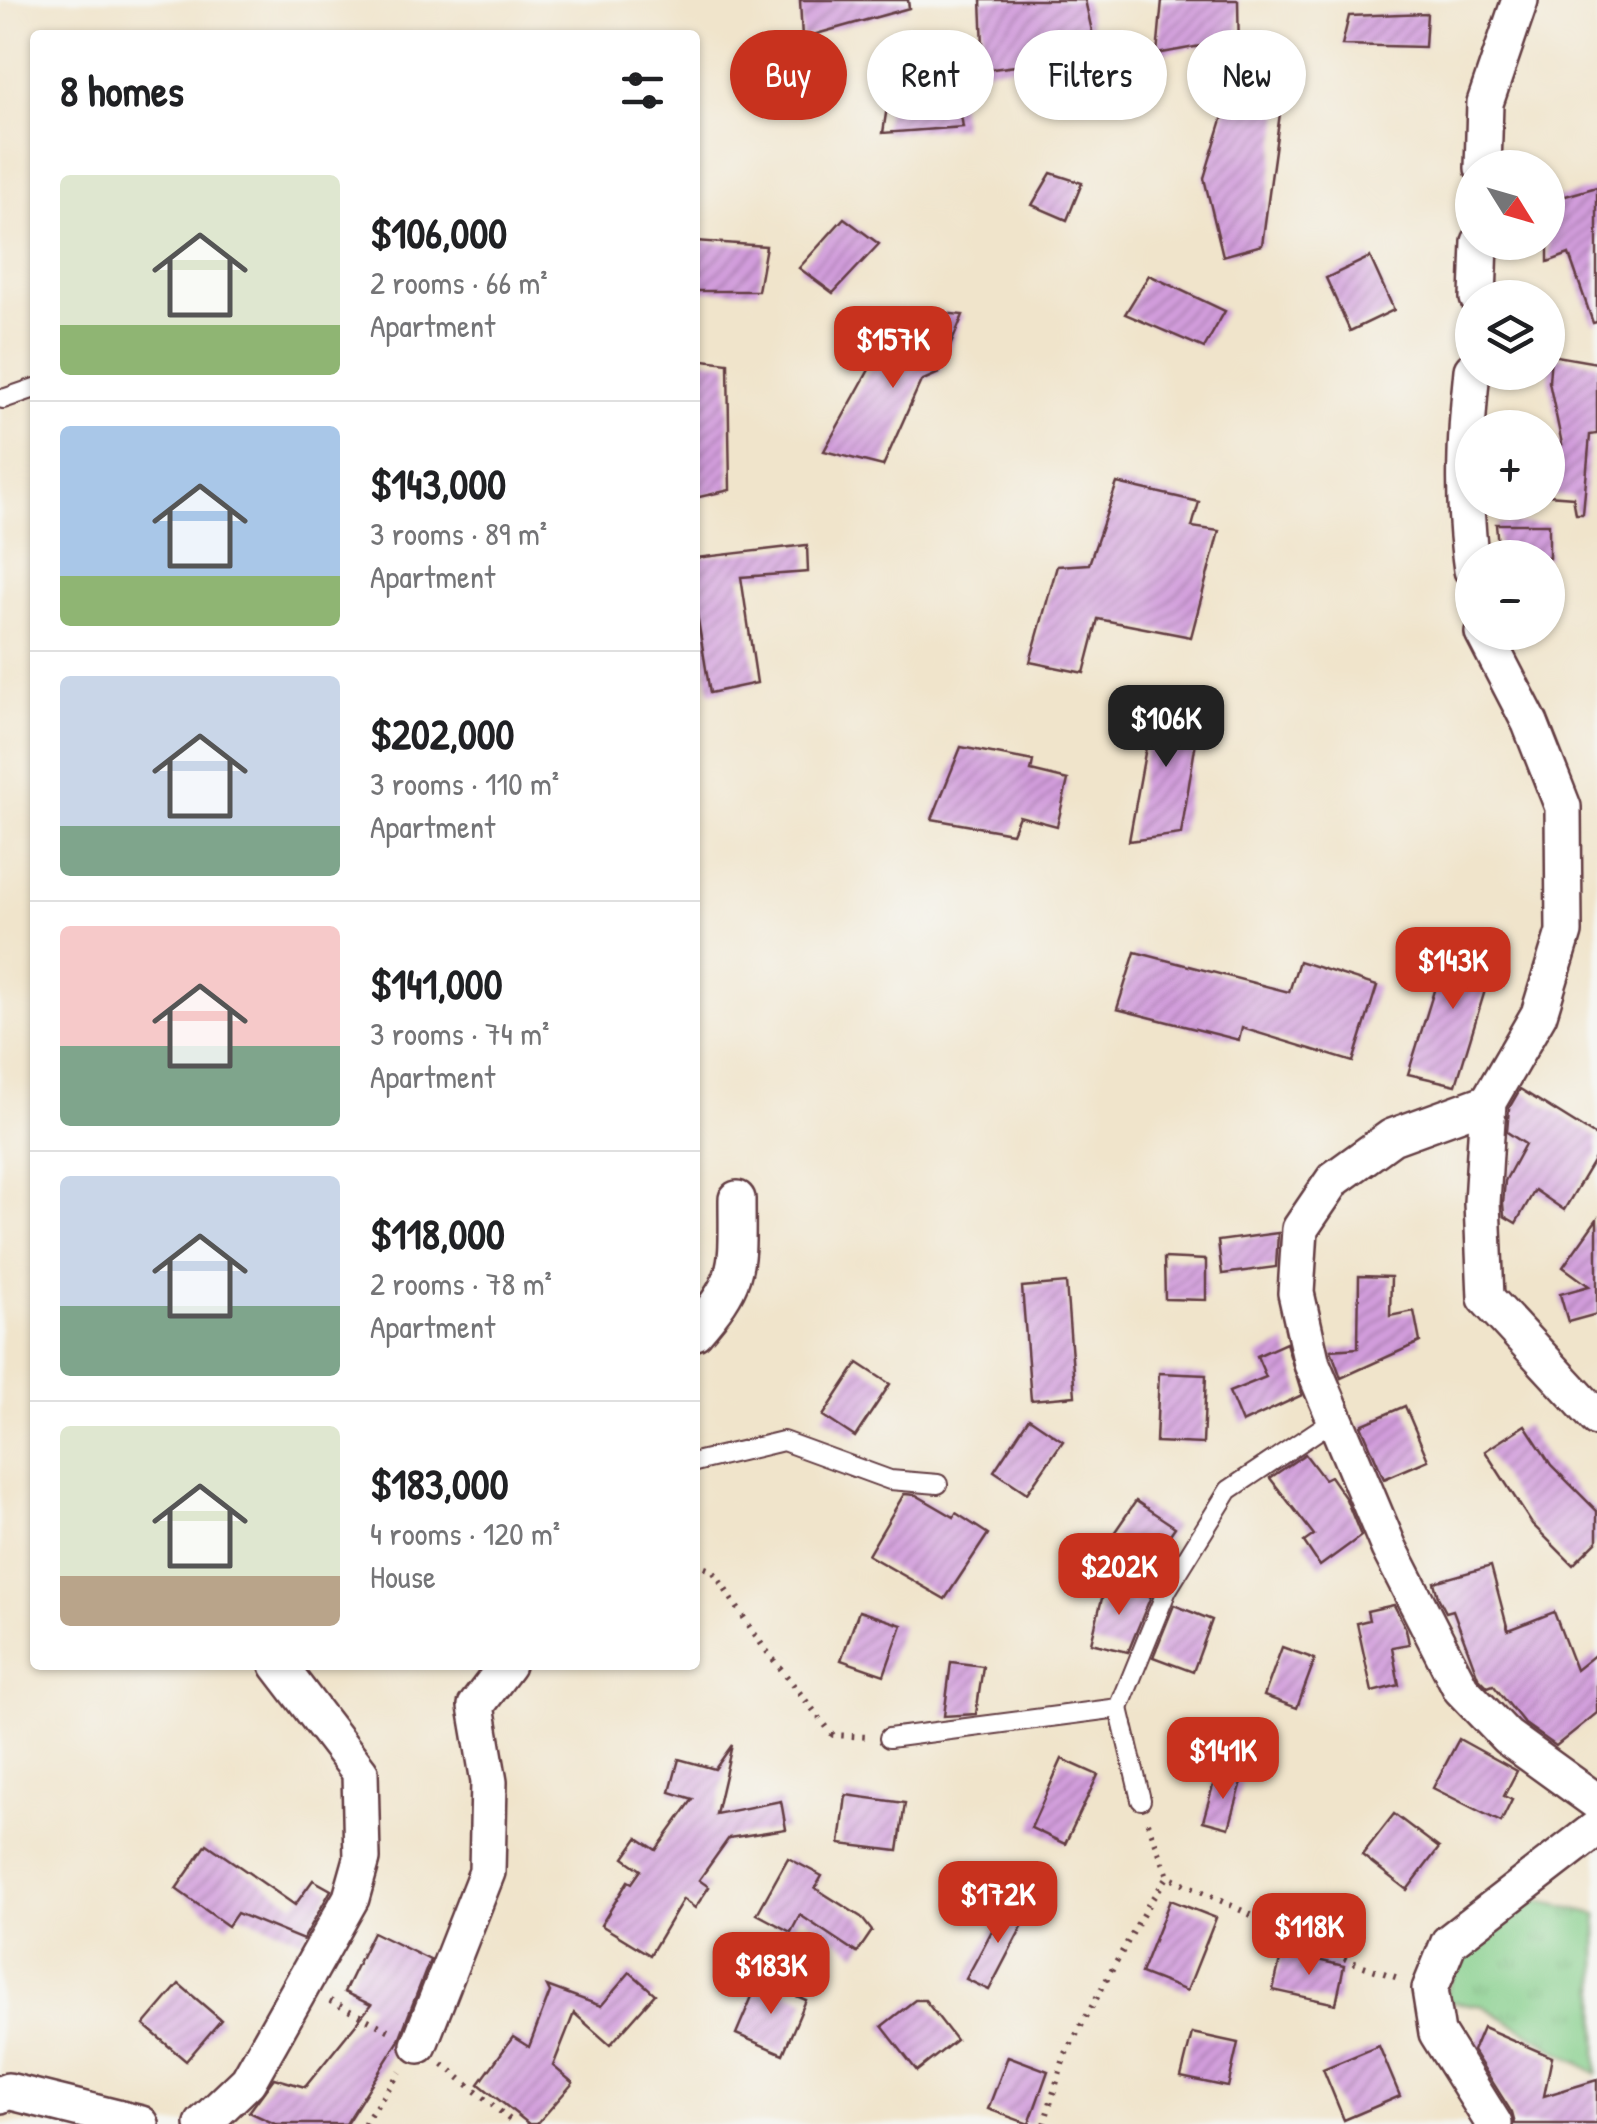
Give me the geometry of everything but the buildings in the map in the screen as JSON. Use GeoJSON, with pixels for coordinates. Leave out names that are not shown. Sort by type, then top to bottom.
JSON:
{"type":"FeatureCollection","features":[{"type":"Feature","properties":{"kind":"street"},"geometry":{"type":"LineString","coordinates":[[1484,150],[1485,102],[1520,0]]}},
{"type":"Feature","properties":{"kind":"street"},"geometry":{"type":"LineString","coordinates":[[1468,540],[1466,462],[1471,390]]}},
{"type":"Feature","properties":{"kind":"street"},"geometry":{"type":"LineString","coordinates":[[1492,650],[1530,723],[1563,807],[1564,932],[1539,1014],[1488,1102],[1482,1202],[1486,1298],[1597,1418]]}},
{"type":"Feature","properties":{"kind":"street"},"geometry":{"type":"LineString","coordinates":[[1488,1102],[1392,1137],[1334,1179],[1300,1229],[1296,1293],[1312,1364],[1389,1548],[1460,1689],[1507,1736],[1597,1802]]}},
{"type":"Feature","properties":{"kind":"street"},"geometry":{"type":"LineString","coordinates":[[700,1326],[725,1298],[736,1266],[737,1198]]}},
{"type":"Feature","properties":{"kind":"street"},"geometry":{"type":"LineString","coordinates":[[203,2124],[248,2081],[351,1898],[362,1858],[360,1772],[282,1670]]}},
{"type":"Feature","properties":{"kind":"street"},"geometry":{"type":"LineString","coordinates":[[419,2045],[487,1872],[489,1782],[476,1706],[503,1670]]}},
{"type":"Feature","properties":{"kind":"street"},"geometry":{"type":"LineString","coordinates":[[1494,2124],[1438,2033],[1430,1989],[1448,1942],[1597,1828]]}},
{"type":"Feature","properties":{"kind":"street"},"geometry":{"type":"LineString","coordinates":[[0,2095],[8,2091],[141,2124]]}},
{"type":"Feature","properties":{"kind":"lane"},"geometry":{"type":"LineString","coordinates":[[0,398],[30,390]]}},
{"type":"Feature","properties":{"kind":"lane"},"geometry":{"type":"LineString","coordinates":[[1141,1800],[1119,1708],[1167,1590],[1229,1490],[1335,1419]]}},
{"type":"Feature","properties":{"kind":"lane"},"geometry":{"type":"LineString","coordinates":[[700,1461],[783,1441],[890,1480],[938,1484]]}},
{"type":"Feature","properties":{"kind":"lane"},"geometry":{"type":"LineString","coordinates":[[889,1738],[1119,1708]]}},
{"type":"Feature","properties":{"kind":"path"},"geometry":{"type":"LineString","coordinates":[[700,1566],[713,1570],[762,1645],[833,1735],[889,1738]]}},
{"type":"Feature","properties":{"kind":"path"},"geometry":{"type":"LineString","coordinates":[[1141,1800],[1168,1876],[1352,1962],[1430,1989]]}},
{"type":"Feature","properties":{"kind":"path"},"geometry":{"type":"LineString","coordinates":[[1044,2124],[1066,2054],[1168,1876]]}},
{"type":"Feature","properties":{"kind":"path"},"geometry":{"type":"LineString","coordinates":[[301,1987],[419,2045],[515,2124]]}},
{"type":"Feature","properties":{"kind":"path"},"geometry":{"type":"LineString","coordinates":[[364,2124],[419,2045]]}},
{"type":"Feature","properties":{"kind":"green space"},"geometry":{"type":"Polygon","coordinates":[[[1531,1899],[1597,1914],[1597,2074],[1483,2006],[1444,2001],[1469,1930],[1531,1899]]]}}]}
